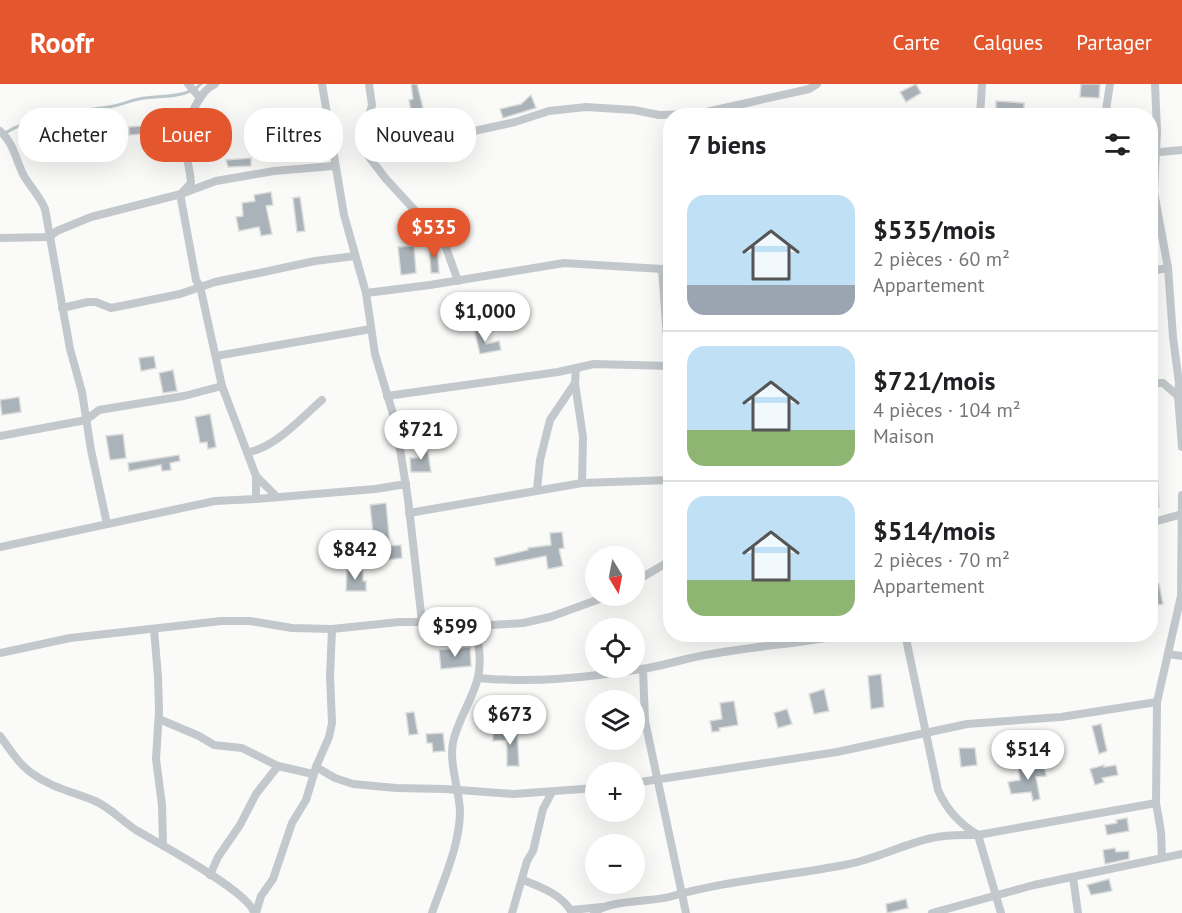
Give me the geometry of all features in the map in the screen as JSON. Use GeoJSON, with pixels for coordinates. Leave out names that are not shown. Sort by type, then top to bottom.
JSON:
{"type":"FeatureCollection","features":[{"type":"Feature","properties":{"kind":"street"},"geometry":{"type":"LineString","coordinates":[[188,84],[200,98]]}},
{"type":"Feature","properties":{"kind":"street"},"geometry":{"type":"LineString","coordinates":[[181,194],[191,183],[186,137],[189,124],[200,98],[209,87],[215,84]]}},
{"type":"Feature","properties":{"kind":"street"},"geometry":{"type":"LineString","coordinates":[[322,84],[344,216],[366,293],[375,354],[396,424],[406,484],[422,622]]}},
{"type":"Feature","properties":{"kind":"street"},"geometry":{"type":"LineString","coordinates":[[369,84],[371,108]]}},
{"type":"Feature","properties":{"kind":"street"},"geometry":{"type":"LineString","coordinates":[[730,108],[809,89],[817,84]]}},
{"type":"Feature","properties":{"kind":"street"},"geometry":{"type":"LineString","coordinates":[[980,108],[982,84]]}},
{"type":"Feature","properties":{"kind":"street"},"geometry":{"type":"LineString","coordinates":[[1106,108],[1110,84]]}},
{"type":"Feature","properties":{"kind":"street"},"geometry":{"type":"LineString","coordinates":[[1155,84],[1156,108]]}},
{"type":"Feature","properties":{"kind":"street"},"geometry":{"type":"LineString","coordinates":[[476,131],[515,122],[549,111],[586,106],[663,115]]}},
{"type":"Feature","properties":{"kind":"street"},"geometry":{"type":"LineString","coordinates":[[0,131],[8,138],[25,177],[41,199],[45,209],[73,364],[82,392],[107,524]]}},
{"type":"Feature","properties":{"kind":"street"},"geometry":{"type":"LineString","coordinates":[[1158,152],[1182,150]]}},
{"type":"Feature","properties":{"kind":"street"},"geometry":{"type":"LineString","coordinates":[[372,162],[444,242],[459,281]]}},
{"type":"Feature","properties":{"kind":"street"},"geometry":{"type":"LineString","coordinates":[[0,238],[49,237],[57,231],[91,217],[181,194],[216,181],[274,171],[334,166]]}},
{"type":"Feature","properties":{"kind":"street"},"geometry":{"type":"LineString","coordinates":[[181,194],[196,280],[200,286],[222,386],[256,476],[256,499]]}},
{"type":"Feature","properties":{"kind":"street"},"geometry":{"type":"LineString","coordinates":[[1158,216],[1168,268],[1179,383],[1182,447]]}},
{"type":"Feature","properties":{"kind":"street"},"geometry":{"type":"LineString","coordinates":[[62,308],[96,302],[111,308],[180,294],[200,286],[315,261],[355,256]]}},
{"type":"Feature","properties":{"kind":"street"},"geometry":{"type":"LineString","coordinates":[[366,293],[459,281],[564,263],[663,269]]}},
{"type":"Feature","properties":{"kind":"street"},"geometry":{"type":"LineString","coordinates":[[1158,270],[1168,268]]}},
{"type":"Feature","properties":{"kind":"street"},"geometry":{"type":"LineString","coordinates":[[216,356],[371,329]]}},
{"type":"Feature","properties":{"kind":"street"},"geometry":{"type":"LineString","coordinates":[[387,396],[615,363],[663,366]]}},
{"type":"Feature","properties":{"kind":"street"},"geometry":{"type":"LineString","coordinates":[[576,368],[575,383],[583,437],[582,483]]}},
{"type":"Feature","properties":{"kind":"street"},"geometry":{"type":"LineString","coordinates":[[537,490],[540,460],[550,420],[575,383]]}},
{"type":"Feature","properties":{"kind":"street"},"geometry":{"type":"LineString","coordinates":[[1158,383],[1163,383],[1178,396]]}},
{"type":"Feature","properties":{"kind":"street"},"geometry":{"type":"LineString","coordinates":[[0,436],[86,420],[99,410],[177,397],[222,386]]}},
{"type":"Feature","properties":{"kind":"street"},"geometry":{"type":"LineString","coordinates":[[247,453],[258,452],[271,444],[322,400]]}},
{"type":"Feature","properties":{"kind":"street"},"geometry":{"type":"LineString","coordinates":[[256,476],[277,497]]}},
{"type":"Feature","properties":{"kind":"street"},"geometry":{"type":"LineString","coordinates":[[409,513],[582,483],[663,480]]}},
{"type":"Feature","properties":{"kind":"street"},"geometry":{"type":"LineString","coordinates":[[0,547],[215,501],[375,489],[406,484]]}},
{"type":"Feature","properties":{"kind":"street"},"geometry":{"type":"LineString","coordinates":[[1162,858],[1161,832],[1156,803],[1157,702],[1180,596],[1182,495]]}},
{"type":"Feature","properties":{"kind":"street"},"geometry":{"type":"LineString","coordinates":[[1158,521],[1181,514]]}},
{"type":"Feature","properties":{"kind":"street"},"geometry":{"type":"LineString","coordinates":[[645,576],[663,565]]}},
{"type":"Feature","properties":{"kind":"street"},"geometry":{"type":"LineString","coordinates":[[0,653],[70,638],[221,621],[250,621],[292,628],[332,629],[422,622],[476,626],[523,623],[550,617],[585,604]]}},
{"type":"Feature","properties":{"kind":"street"},"geometry":{"type":"LineString","coordinates":[[432,913],[458,831],[460,810],[456,791],[453,744],[457,727],[478,678],[480,666],[476,626]]}},
{"type":"Feature","properties":{"kind":"street"},"geometry":{"type":"LineString","coordinates":[[154,629],[159,719],[156,759],[162,805],[162,845]]}},
{"type":"Feature","properties":{"kind":"street"},"geometry":{"type":"LineString","coordinates":[[255,913],[261,896],[273,879],[292,823],[309,792],[314,771],[331,731],[332,629]]}},
{"type":"Feature","properties":{"kind":"street"},"geometry":{"type":"LineString","coordinates":[[645,669],[710,654],[793,642]]}},
{"type":"Feature","properties":{"kind":"street"},"geometry":{"type":"LineString","coordinates":[[907,642],[934,776],[942,800],[964,827],[978,835],[1001,913]]}},
{"type":"Feature","properties":{"kind":"street"},"geometry":{"type":"LineString","coordinates":[[1167,654],[1182,656]]}},
{"type":"Feature","properties":{"kind":"street"},"geometry":{"type":"LineString","coordinates":[[478,678],[543,681],[585,678]]}},
{"type":"Feature","properties":{"kind":"street"},"geometry":{"type":"LineString","coordinates":[[643,678],[645,721],[680,894],[686,913]]}},
{"type":"Feature","properties":{"kind":"street"},"geometry":{"type":"LineString","coordinates":[[645,781],[828,753],[967,724],[1060,717],[1157,702]]}},
{"type":"Feature","properties":{"kind":"street"},"geometry":{"type":"LineString","coordinates":[[159,719],[214,745],[242,748],[278,766],[314,771],[353,784],[514,794],[585,789]]}},
{"type":"Feature","properties":{"kind":"street"},"geometry":{"type":"LineString","coordinates":[[0,736],[24,768],[34,776],[97,802],[136,830],[244,897],[255,913]]}},
{"type":"Feature","properties":{"kind":"street"},"geometry":{"type":"LineString","coordinates":[[210,875],[218,857],[240,825],[256,794],[278,766]]}},
{"type":"Feature","properties":{"kind":"street"},"geometry":{"type":"LineString","coordinates":[[512,913],[527,861],[534,851],[543,809],[552,792]]}},
{"type":"Feature","properties":{"kind":"street"},"geometry":{"type":"LineString","coordinates":[[523,880],[549,891],[564,902],[572,912],[661,899],[855,863],[932,838],[978,835],[1156,803]]}},
{"type":"Feature","properties":{"kind":"street"},"geometry":{"type":"LineString","coordinates":[[932,913],[1073,877],[1181,855]]}},
{"type":"Feature","properties":{"kind":"street"},"geometry":{"type":"LineString","coordinates":[[1073,877],[1078,913]]}},
{"type":"Feature","properties":{"kind":"street"},"geometry":{"type":"LineString","coordinates":[[594,913],[603,907]]}},
{"type":"Feature","properties":{"kind":"building"},"geometry":{"type":"Polygon","coordinates":[[[411,84],[417,84],[423,108],[410,108],[409,100],[413,99],[411,84]]]}},
{"type":"Feature","properties":{"kind":"building"},"geometry":{"type":"Polygon","coordinates":[[[916,84],[921,93],[906,102],[900,92],[916,84]]]}},
{"type":"Feature","properties":{"kind":"building"},"geometry":{"type":"Polygon","coordinates":[[[1081,84],[1100,84],[1099,98],[1080,97],[1081,84]]]}},
{"type":"Feature","properties":{"kind":"building"},"geometry":{"type":"Polygon","coordinates":[[[531,95],[536,108],[503,118],[500,109],[521,104],[531,95]]]}},
{"type":"Feature","properties":{"kind":"building"},"geometry":{"type":"Polygon","coordinates":[[[996,101],[1024,103],[1024,108],[996,108],[996,101]]]}},
{"type":"Feature","properties":{"kind":"building"},"geometry":{"type":"Polygon","coordinates":[[[140,126],[140,134],[129,135],[129,127],[140,126]]]}},
{"type":"Feature","properties":{"kind":"building"},"geometry":{"type":"Polygon","coordinates":[[[244,159],[244,162],[251,162],[251,166],[228,167],[227,162],[232,162],[232,160],[244,159]]]}},
{"type":"Feature","properties":{"kind":"building"},"geometry":{"type":"Polygon","coordinates":[[[271,192],[273,205],[266,206],[272,234],[261,236],[259,227],[239,231],[236,217],[243,216],[242,203],[255,201],[254,195],[271,192]]]}},
{"type":"Feature","properties":{"kind":"building"},"geometry":{"type":"Polygon","coordinates":[[[300,197],[305,231],[297,232],[293,198],[300,197]]]}},
{"type":"Feature","properties":{"kind":"building"},"geometry":{"type":"Polygon","coordinates":[[[429,245],[437,245],[439,273],[431,273],[429,245]]]}},
{"type":"Feature","properties":{"kind":"building"},"geometry":{"type":"Polygon","coordinates":[[[414,246],[416,273],[401,275],[398,247],[414,246]]]}},
{"type":"Feature","properties":{"kind":"building"},"geometry":{"type":"Polygon","coordinates":[[[483,327],[486,344],[499,341],[501,350],[480,354],[474,329],[483,327]]]}},
{"type":"Feature","properties":{"kind":"building"},"geometry":{"type":"Polygon","coordinates":[[[154,356],[156,368],[141,371],[139,358],[154,356]]]}},
{"type":"Feature","properties":{"kind":"building"},"geometry":{"type":"Polygon","coordinates":[[[173,370],[177,391],[163,393],[159,373],[173,370]]]}},
{"type":"Feature","properties":{"kind":"building"},"geometry":{"type":"Polygon","coordinates":[[[19,397],[21,412],[2,415],[0,400],[19,397]]]}},
{"type":"Feature","properties":{"kind":"building"},"geometry":{"type":"Polygon","coordinates":[[[210,414],[216,447],[208,449],[207,442],[200,443],[195,417],[210,414]]]}},
{"type":"Feature","properties":{"kind":"building"},"geometry":{"type":"Polygon","coordinates":[[[123,434],[126,458],[110,460],[106,436],[123,434]]]}},
{"type":"Feature","properties":{"kind":"building"},"geometry":{"type":"Polygon","coordinates":[[[419,446],[427,446],[431,472],[411,472],[410,458],[419,458],[419,446]]]}},
{"type":"Feature","properties":{"kind":"building"},"geometry":{"type":"Polygon","coordinates":[[[179,455],[180,461],[170,463],[171,470],[162,471],[161,465],[129,471],[128,463],[179,455]]]}},
{"type":"Feature","properties":{"kind":"building"},"geometry":{"type":"Polygon","coordinates":[[[386,503],[390,546],[401,545],[402,558],[380,561],[377,533],[373,533],[370,505],[386,503]]]}},
{"type":"Feature","properties":{"kind":"building"},"geometry":{"type":"Polygon","coordinates":[[[562,532],[564,548],[559,549],[563,566],[548,569],[546,556],[496,566],[494,558],[528,550],[528,548],[551,545],[550,533],[562,532]]]}},
{"type":"Feature","properties":{"kind":"building"},"geometry":{"type":"Polygon","coordinates":[[[347,570],[363,571],[366,591],[346,591],[347,570]]]}},
{"type":"Feature","properties":{"kind":"building"},"geometry":{"type":"Polygon","coordinates":[[[1158,584],[1159,584],[1163,604],[1158,605],[1158,584]]]}},
{"type":"Feature","properties":{"kind":"building"},"geometry":{"type":"Polygon","coordinates":[[[470,647],[471,666],[441,669],[439,650],[470,647]]]}},
{"type":"Feature","properties":{"kind":"building"},"geometry":{"type":"Polygon","coordinates":[[[881,674],[884,707],[871,709],[868,676],[881,674]]]}},
{"type":"Feature","properties":{"kind":"building"},"geometry":{"type":"Polygon","coordinates":[[[824,689],[829,711],[814,714],[809,694],[824,689]]]}},
{"type":"Feature","properties":{"kind":"building"},"geometry":{"type":"Polygon","coordinates":[[[734,701],[738,725],[719,728],[720,731],[712,732],[710,721],[722,719],[720,703],[734,701]]]}},
{"type":"Feature","properties":{"kind":"building"},"geometry":{"type":"Polygon","coordinates":[[[787,709],[792,724],[778,728],[774,713],[787,709]]]}},
{"type":"Feature","properties":{"kind":"building"},"geometry":{"type":"Polygon","coordinates":[[[414,712],[418,734],[409,735],[406,713],[414,712]]]}},
{"type":"Feature","properties":{"kind":"building"},"geometry":{"type":"Polygon","coordinates":[[[1101,724],[1107,751],[1099,754],[1092,726],[1101,724]]]}},
{"type":"Feature","properties":{"kind":"building"},"geometry":{"type":"Polygon","coordinates":[[[517,728],[519,766],[507,766],[507,740],[493,741],[493,733],[509,732],[508,729],[517,728]]]}},
{"type":"Feature","properties":{"kind":"building"},"geometry":{"type":"Polygon","coordinates":[[[443,733],[445,751],[433,752],[432,743],[427,743],[426,734],[443,733]]]}},
{"type":"Feature","properties":{"kind":"building"},"geometry":{"type":"Polygon","coordinates":[[[959,748],[975,748],[977,765],[961,767],[959,748]]]}},
{"type":"Feature","properties":{"kind":"building"},"geometry":{"type":"Polygon","coordinates":[[[1027,764],[1028,767],[1044,765],[1046,776],[1036,777],[1040,799],[1033,801],[1031,792],[1011,794],[1008,782],[1020,780],[1018,766],[1027,764]]]}},
{"type":"Feature","properties":{"kind":"building"},"geometry":{"type":"Polygon","coordinates":[[[1104,765],[1104,767],[1116,765],[1118,775],[1102,778],[1104,782],[1095,785],[1090,769],[1104,765]]]}},
{"type":"Feature","properties":{"kind":"building"},"geometry":{"type":"Polygon","coordinates":[[[1127,818],[1129,831],[1107,835],[1105,825],[1127,818]]]}},
{"type":"Feature","properties":{"kind":"building"},"geometry":{"type":"Polygon","coordinates":[[[1115,848],[1116,852],[1129,851],[1129,859],[1105,864],[1103,850],[1115,848]]]}},
{"type":"Feature","properties":{"kind":"building"},"geometry":{"type":"Polygon","coordinates":[[[1109,879],[1112,891],[1091,895],[1087,885],[1109,879]]]}},
{"type":"Feature","properties":{"kind":"building"},"geometry":{"type":"Polygon","coordinates":[[[906,899],[908,908],[887,913],[886,904],[906,899]]]}},
{"type":"Feature","properties":{"kind":"waterway"},"geometry":{"type":"LineString","coordinates":[[5,133],[30,121],[139,99],[180,94],[195,89],[201,84]]}}]}
